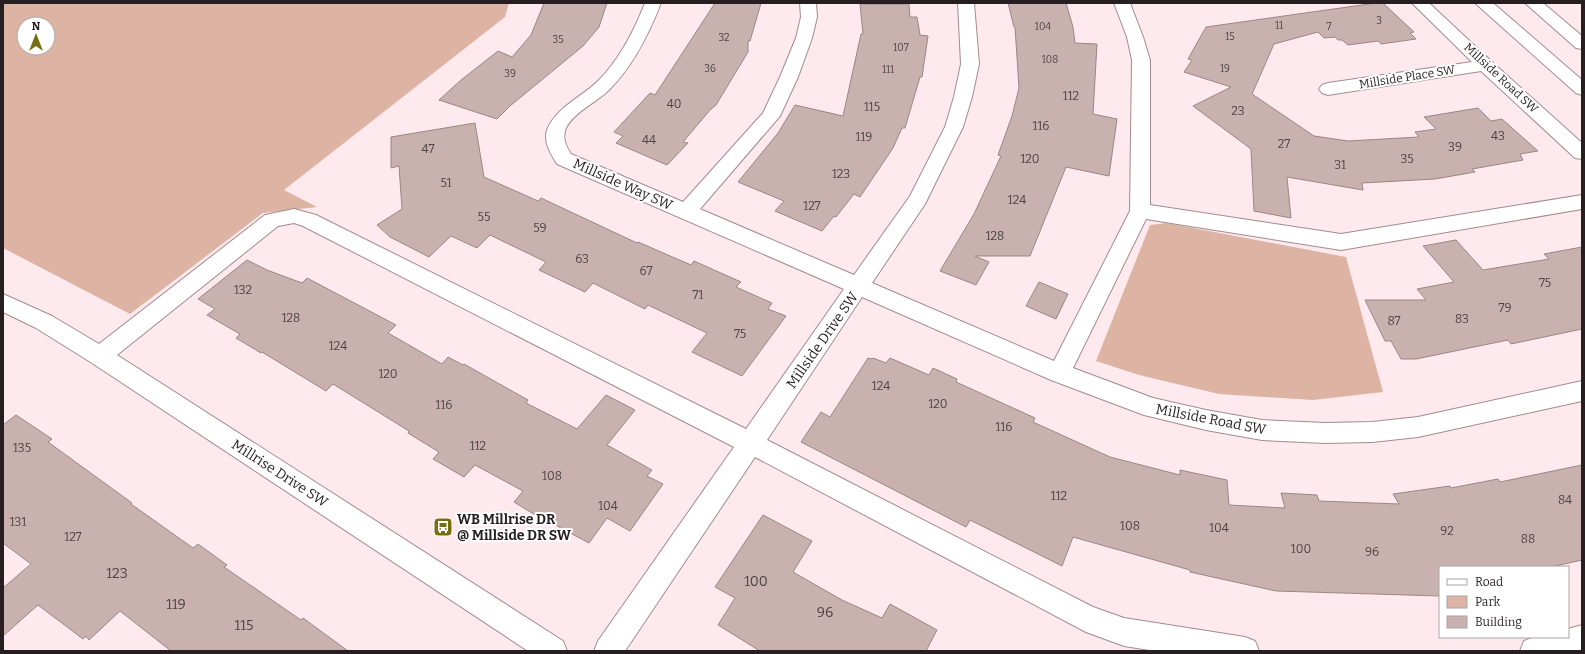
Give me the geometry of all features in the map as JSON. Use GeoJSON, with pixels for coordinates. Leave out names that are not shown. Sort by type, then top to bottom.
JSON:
{"type":"FeatureCollection","features":[{"type":"Feature","properties":{"kind":"street","name":"Millside Way SW"},"geometry":{"type":"LineString","coordinates":[[653,3],[640,33],[624,59],[604,85],[567,116],[558,126],[556,148],[564,159],[859,286]]}},
{"type":"Feature","properties":{"kind":"street"},"geometry":{"type":"LineString","coordinates":[[686,212],[772,116],[804,38],[809,17],[808,3]]}},
{"type":"Feature","properties":{"kind":"street","name":"Millside Drive SW"},"geometry":{"type":"LineString","coordinates":[[608,651],[918,199],[954,127],[970,64],[966,3]]}},
{"type":"Feature","properties":{"kind":"street"},"geometry":{"type":"LineString","coordinates":[[1059,373],[1140,211],[1142,60],[1122,3]]}},
{"type":"Feature","properties":{"kind":"street","name":"Millside Road SW"},"geometry":{"type":"LineString","coordinates":[[1420,3],[1582,153]]}},
{"type":"Feature","properties":{"kind":"street"},"geometry":{"type":"LineString","coordinates":[[1482,3],[1582,89]]}},
{"type":"Feature","properties":{"kind":"street"},"geometry":{"type":"LineString","coordinates":[[1533,3],[1582,44]]}},
{"type":"Feature","properties":{"kind":"street","name":"Millside Place SW"},"geometry":{"type":"LineString","coordinates":[[1328,89],[1486,65]]}},
{"type":"Feature","properties":{"kind":"street"},"geometry":{"type":"LineString","coordinates":[[1140,211],[1340,242],[1582,202]]}},
{"type":"Feature","properties":{"kind":"street"},"geometry":{"type":"LineString","coordinates":[[100,356],[272,220],[294,216],[309,220],[750,443],[1086,618],[1124,632],[1245,651]]}},
{"type":"Feature","properties":{"kind":"street","name":"Millside Road SW"},"geometry":{"type":"LineString","coordinates":[[859,286],[1059,373],[1160,410],[1262,430],[1325,433],[1372,432],[1418,427],[1582,391]]}},
{"type":"Feature","properties":{"kind":"street","name":"Millrise Drive SW"},"geometry":{"type":"LineString","coordinates":[[3,302],[44,322],[100,356],[553,651]]}},
{"type":"Feature","properties":{"kind":"street"},"geometry":{"type":"LineString","coordinates":[[1534,651],[1582,639]]}},
{"type":"Feature","properties":{"kind":"green space"},"geometry":{"type":"Polygon","coordinates":[[[3,3],[509,3],[505,17],[284,190],[317,207],[263,213],[130,314],[3,248],[3,3]]]}},
{"type":"Feature","properties":{"kind":"green space"},"geometry":{"type":"Polygon","coordinates":[[[1167,223],[1346,257],[1383,392],[1313,400],[1219,394],[1139,375],[1096,361],[1150,225],[1167,223]]]}},
{"type":"Feature","properties":{"kind":"building"},"geometry":{"type":"Polygon","coordinates":[[[544,3],[607,3],[599,27],[583,46],[510,106],[497,119],[439,100],[461,80],[498,51],[512,57],[531,35],[544,3]]]}},
{"type":"Feature","properties":{"kind":"building"},"geometry":{"type":"Polygon","coordinates":[[[715,3],[761,3],[750,41],[748,41],[748,52],[716,105],[683,142],[688,143],[667,165],[616,143],[623,136],[614,132],[650,93],[655,95],[715,3]]]}},
{"type":"Feature","properties":{"kind":"building"},"geometry":{"type":"Polygon","coordinates":[[[1008,3],[1066,3],[1073,27],[1075,43],[1097,44],[1093,114],[1117,119],[1109,176],[1066,167],[1030,256],[975,256],[989,262],[976,285],[940,271],[974,214],[1001,156],[998,155],[1012,116],[1019,88],[1015,27],[1008,3]]]}},
{"type":"Feature","properties":{"kind":"building"},"geometry":{"type":"Polygon","coordinates":[[[1383,3],[1414,32],[1410,33],[1416,39],[1381,44],[1378,41],[1348,45],[1335,37],[1324,38],[1318,32],[1274,44],[1252,94],[1314,136],[1348,141],[1419,137],[1415,132],[1436,129],[1424,117],[1478,108],[1491,121],[1502,119],[1538,151],[1520,154],[1523,160],[1472,169],[1475,172],[1435,179],[1362,183],[1363,190],[1287,177],[1291,218],[1254,211],[1251,149],[1193,106],[1231,87],[1184,72],[1192,60],[1188,59],[1206,27],[1383,3]]]}},
{"type":"Feature","properties":{"kind":"building"},"geometry":{"type":"Polygon","coordinates":[[[860,4],[909,4],[910,17],[917,17],[920,35],[928,36],[922,77],[920,77],[905,128],[902,128],[893,148],[860,197],[854,194],[836,217],[834,216],[822,231],[775,211],[784,201],[738,182],[778,133],[795,105],[843,116],[861,34],[863,34],[860,4]]]}},
{"type":"Feature","properties":{"kind":"building"},"geometry":{"type":"Polygon","coordinates":[[[475,123],[484,177],[538,201],[541,198],[637,243],[638,242],[691,265],[694,261],[741,282],[736,287],[772,303],[768,309],[786,316],[742,376],[692,352],[707,333],[648,305],[645,309],[593,283],[585,292],[539,270],[546,262],[490,235],[477,248],[451,236],[429,257],[390,237],[377,225],[402,209],[399,166],[391,168],[391,137],[475,123]]]}},
{"type":"Feature","properties":{"kind":"building"},"geometry":{"type":"Polygon","coordinates":[[[1456,240],[1483,270],[1549,259],[1544,254],[1582,247],[1582,329],[1511,344],[1508,340],[1416,359],[1401,359],[1391,341],[1385,341],[1365,300],[1426,300],[1417,289],[1454,282],[1423,246],[1456,240]]]}},
{"type":"Feature","properties":{"kind":"building"},"geometry":{"type":"Polygon","coordinates":[[[247,260],[267,270],[302,283],[307,278],[396,325],[388,333],[442,364],[448,357],[463,365],[464,364],[528,400],[526,403],[577,429],[606,395],[635,410],[607,445],[652,470],[647,476],[663,484],[630,531],[607,518],[589,543],[546,520],[545,521],[514,502],[523,491],[475,465],[464,477],[433,459],[439,452],[408,433],[409,431],[333,384],[326,391],[236,338],[240,334],[207,315],[215,309],[198,299],[247,260]]]}},
{"type":"Feature","properties":{"kind":"building"},"geometry":{"type":"Polygon","coordinates":[[[1039,282],[1068,294],[1056,319],[1026,306],[1039,282]]]}},
{"type":"Feature","properties":{"kind":"building"},"geometry":{"type":"Polygon","coordinates":[[[868,358],[873,358],[886,363],[890,358],[929,375],[933,368],[957,379],[956,382],[1035,418],[1033,422],[1110,457],[1180,475],[1180,470],[1227,480],[1229,505],[1285,508],[1281,493],[1317,495],[1319,501],[1399,504],[1393,494],[1450,486],[1451,488],[1498,479],[1500,482],[1582,465],[1582,560],[1555,566],[1439,566],[1439,596],[1276,591],[1190,572],[1190,570],[1073,537],[1062,566],[970,520],[966,527],[801,442],[821,412],[830,417],[868,358]]]}},
{"type":"Feature","properties":{"kind":"building"},"geometry":{"type":"Polygon","coordinates":[[[16,415],[52,439],[48,442],[132,503],[131,504],[193,548],[198,544],[227,565],[224,567],[301,620],[303,618],[348,651],[171,651],[120,611],[89,640],[86,636],[83,639],[38,605],[3,636],[3,588],[31,564],[3,543],[3,425],[16,415]]]}},
{"type":"Feature","properties":{"kind":"building"},"geometry":{"type":"Polygon","coordinates":[[[763,515],[812,541],[793,572],[842,600],[882,618],[890,604],[937,630],[926,651],[760,651],[718,625],[735,598],[715,587],[763,515]]]}},
{"type":"Feature","properties":{"kind":"place","name":"WB Millrise DR @ Millside DR SW"},"geometry":{"type":"Point","coordinates":[443,527]}}]}
